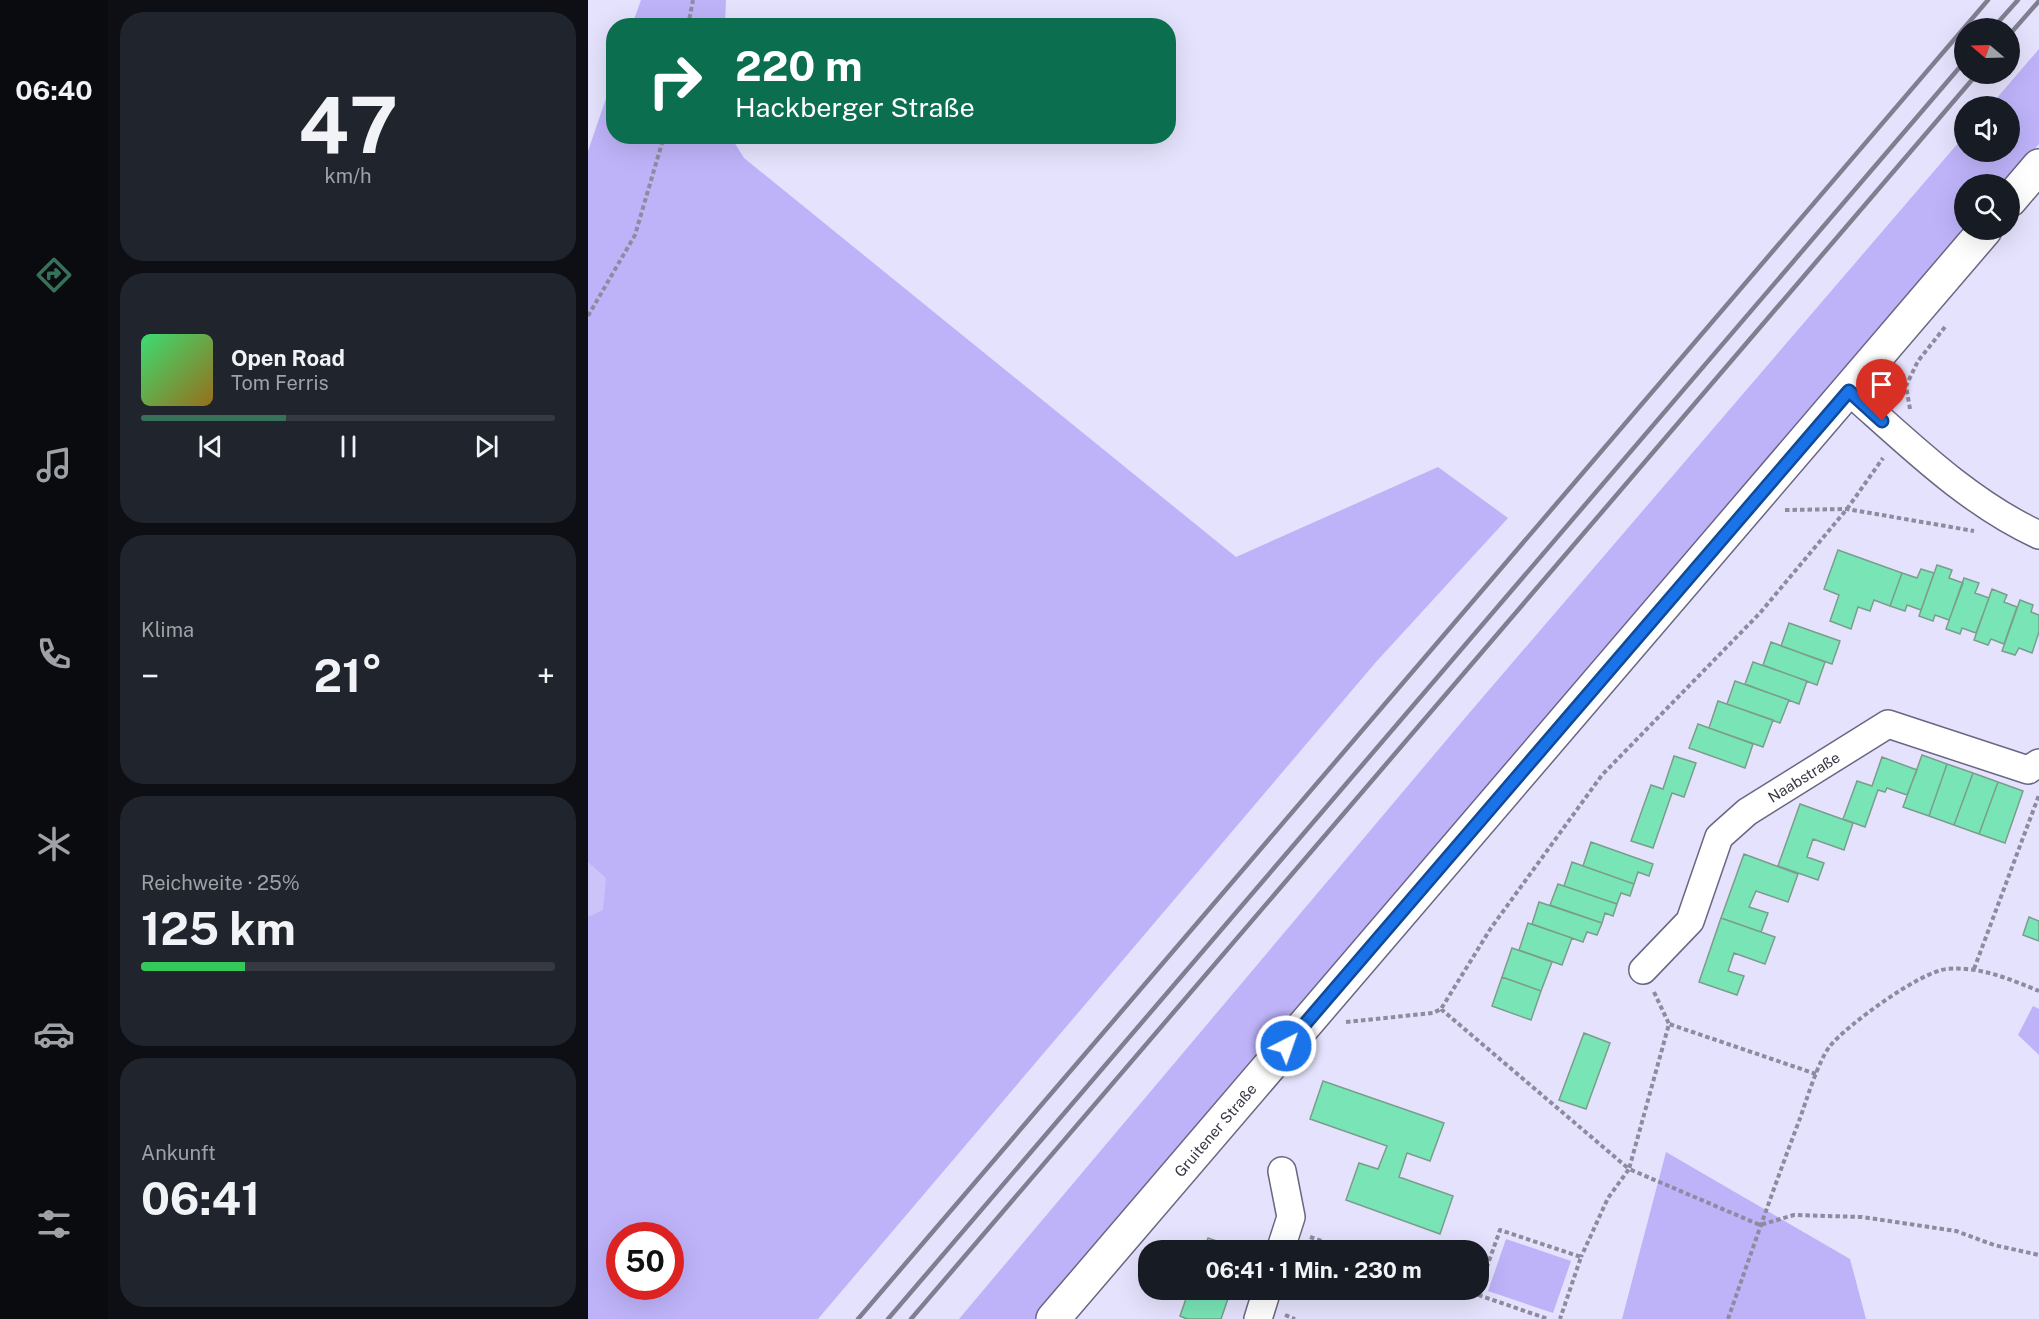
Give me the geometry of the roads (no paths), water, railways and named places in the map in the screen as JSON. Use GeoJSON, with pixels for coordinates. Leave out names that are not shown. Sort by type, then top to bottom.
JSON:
{"type":"FeatureCollection","features":[{"type":"Feature","properties":{"kind":"main road"},"geometry":{"type":"LineString","coordinates":[[2020,188],[2039,166]]}},
{"type":"Feature","properties":{"kind":"main road","name":"Gruitener Straße"},"geometry":{"type":"LineString","coordinates":[[1053,1319],[1977,240]]}},
{"type":"Feature","properties":{"kind":"street"},"geometry":{"type":"LineString","coordinates":[[1849,391],[1965,490],[2010,522],[2039,535]]}},
{"type":"Feature","properties":{"kind":"street","name":"Naabstraße"},"geometry":{"type":"LineString","coordinates":[[1643,970],[1690,921],[1719,837],[1747,812],[1888,724],[2028,770],[2039,763]]}},
{"type":"Feature","properties":{"kind":"street"},"geometry":{"type":"LineString","coordinates":[[1282,1171],[1291,1217],[1283,1240]]}},
{"type":"Feature","properties":{"kind":"street"},"geometry":{"type":"LineString","coordinates":[[1258,1319],[1264,1300]]}},
{"type":"Feature","properties":{"kind":"railway"},"geometry":{"type":"LineString","coordinates":[[858,1319],[1988,0]]}},
{"type":"Feature","properties":{"kind":"railway"},"geometry":{"type":"LineString","coordinates":[[2002,18],[2018,0]]}},
{"type":"Feature","properties":{"kind":"railway"},"geometry":{"type":"LineString","coordinates":[[2020,23],[2039,1]]}},
{"type":"Feature","properties":{"kind":"railway"},"geometry":{"type":"LineString","coordinates":[[888,1319],[1954,74]]}},
{"type":"Feature","properties":{"kind":"railway"},"geometry":{"type":"LineString","coordinates":[[911,1319],[1968,84]]}}]}
